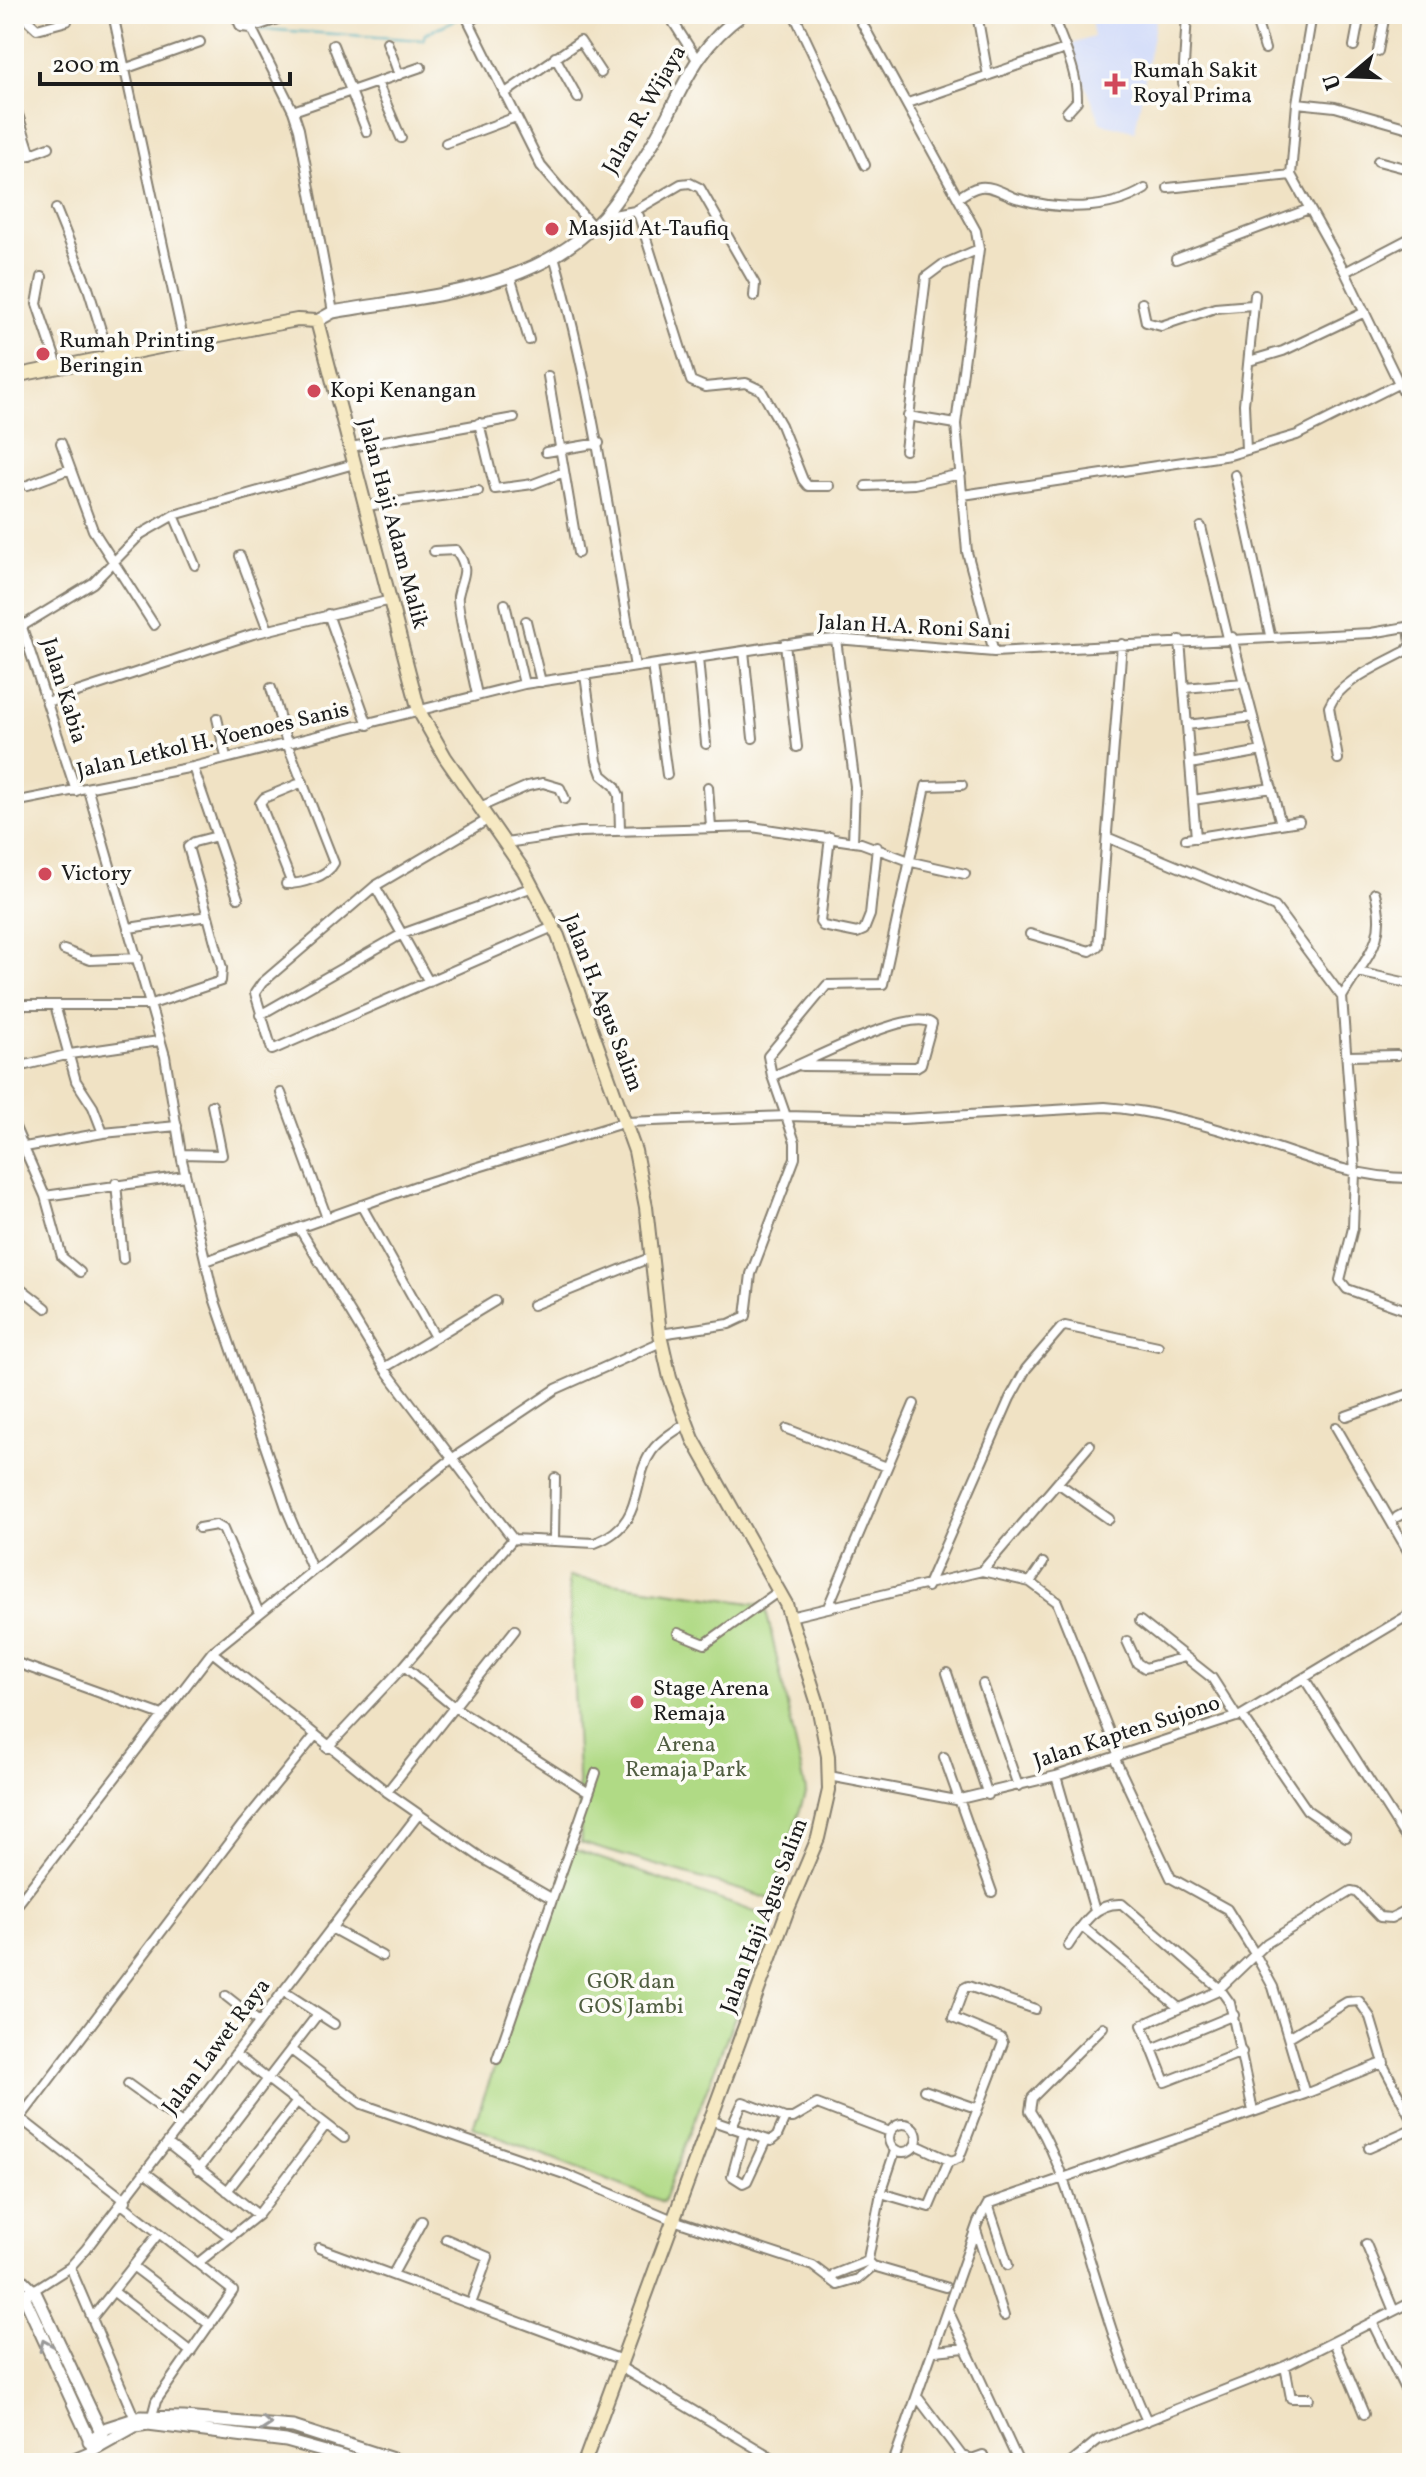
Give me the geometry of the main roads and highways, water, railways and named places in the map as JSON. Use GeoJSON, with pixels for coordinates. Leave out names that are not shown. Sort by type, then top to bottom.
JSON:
{"type":"FeatureCollection","features":[{"type":"Feature","properties":{"kind":"main road","name":"Jalan Haji Adam Malik"},"geometry":{"type":"LineString","coordinates":[[14,376],[59,370],[297,320],[317,321],[419,711]]}},
{"type":"Feature","properties":{"kind":"main road","name":"Jalan H. Agus Salim"},"geometry":{"type":"LineString","coordinates":[[419,711],[445,757],[506,843],[553,927],[626,1122],[640,1170],[661,1338]]}},
{"type":"Feature","properties":{"kind":"main road","name":"Jalan Haji Agus Salim"},"geometry":{"type":"LineString","coordinates":[[584,2463],[788,1909],[818,1838],[829,1776],[817,1701],[790,1617],[779,1591],[686,1424],[661,1338]]}},
{"type":"Feature","properties":{"kind":"waterway"},"geometry":{"type":"LineString","coordinates":[[261,29],[423,40],[425,34],[461,17]]}},
{"type":"Feature","properties":{"kind":"place","name":"Rumah Sakit Royal Prima"},"geometry":{"type":"Point","coordinates":[1115,84]}},
{"type":"Feature","properties":{"kind":"place","name":"Masjid At-Taufiq"},"geometry":{"type":"Point","coordinates":[552,229]}},
{"type":"Feature","properties":{"kind":"place","name":"Rumah Printing Beringin"},"geometry":{"type":"Point","coordinates":[43,354]}},
{"type":"Feature","properties":{"kind":"place","name":"Kopi Kenangan"},"geometry":{"type":"Point","coordinates":[314,391]}},
{"type":"Feature","properties":{"kind":"place","name":"Victory"},"geometry":{"type":"Point","coordinates":[45,874]}},
{"type":"Feature","properties":{"kind":"place","name":"Stage Arena Remaja"},"geometry":{"type":"Point","coordinates":[637,1702]}},
{"type":"Feature","properties":{"kind":"park label","name":"Arena Remaja Park"},"geometry":{"type":"Point","coordinates":[686,1758]}},
{"type":"Feature","properties":{"kind":"park label","name":"GOR dan GOS Jambi"},"geometry":{"type":"Point","coordinates":[631,1994]}}]}
